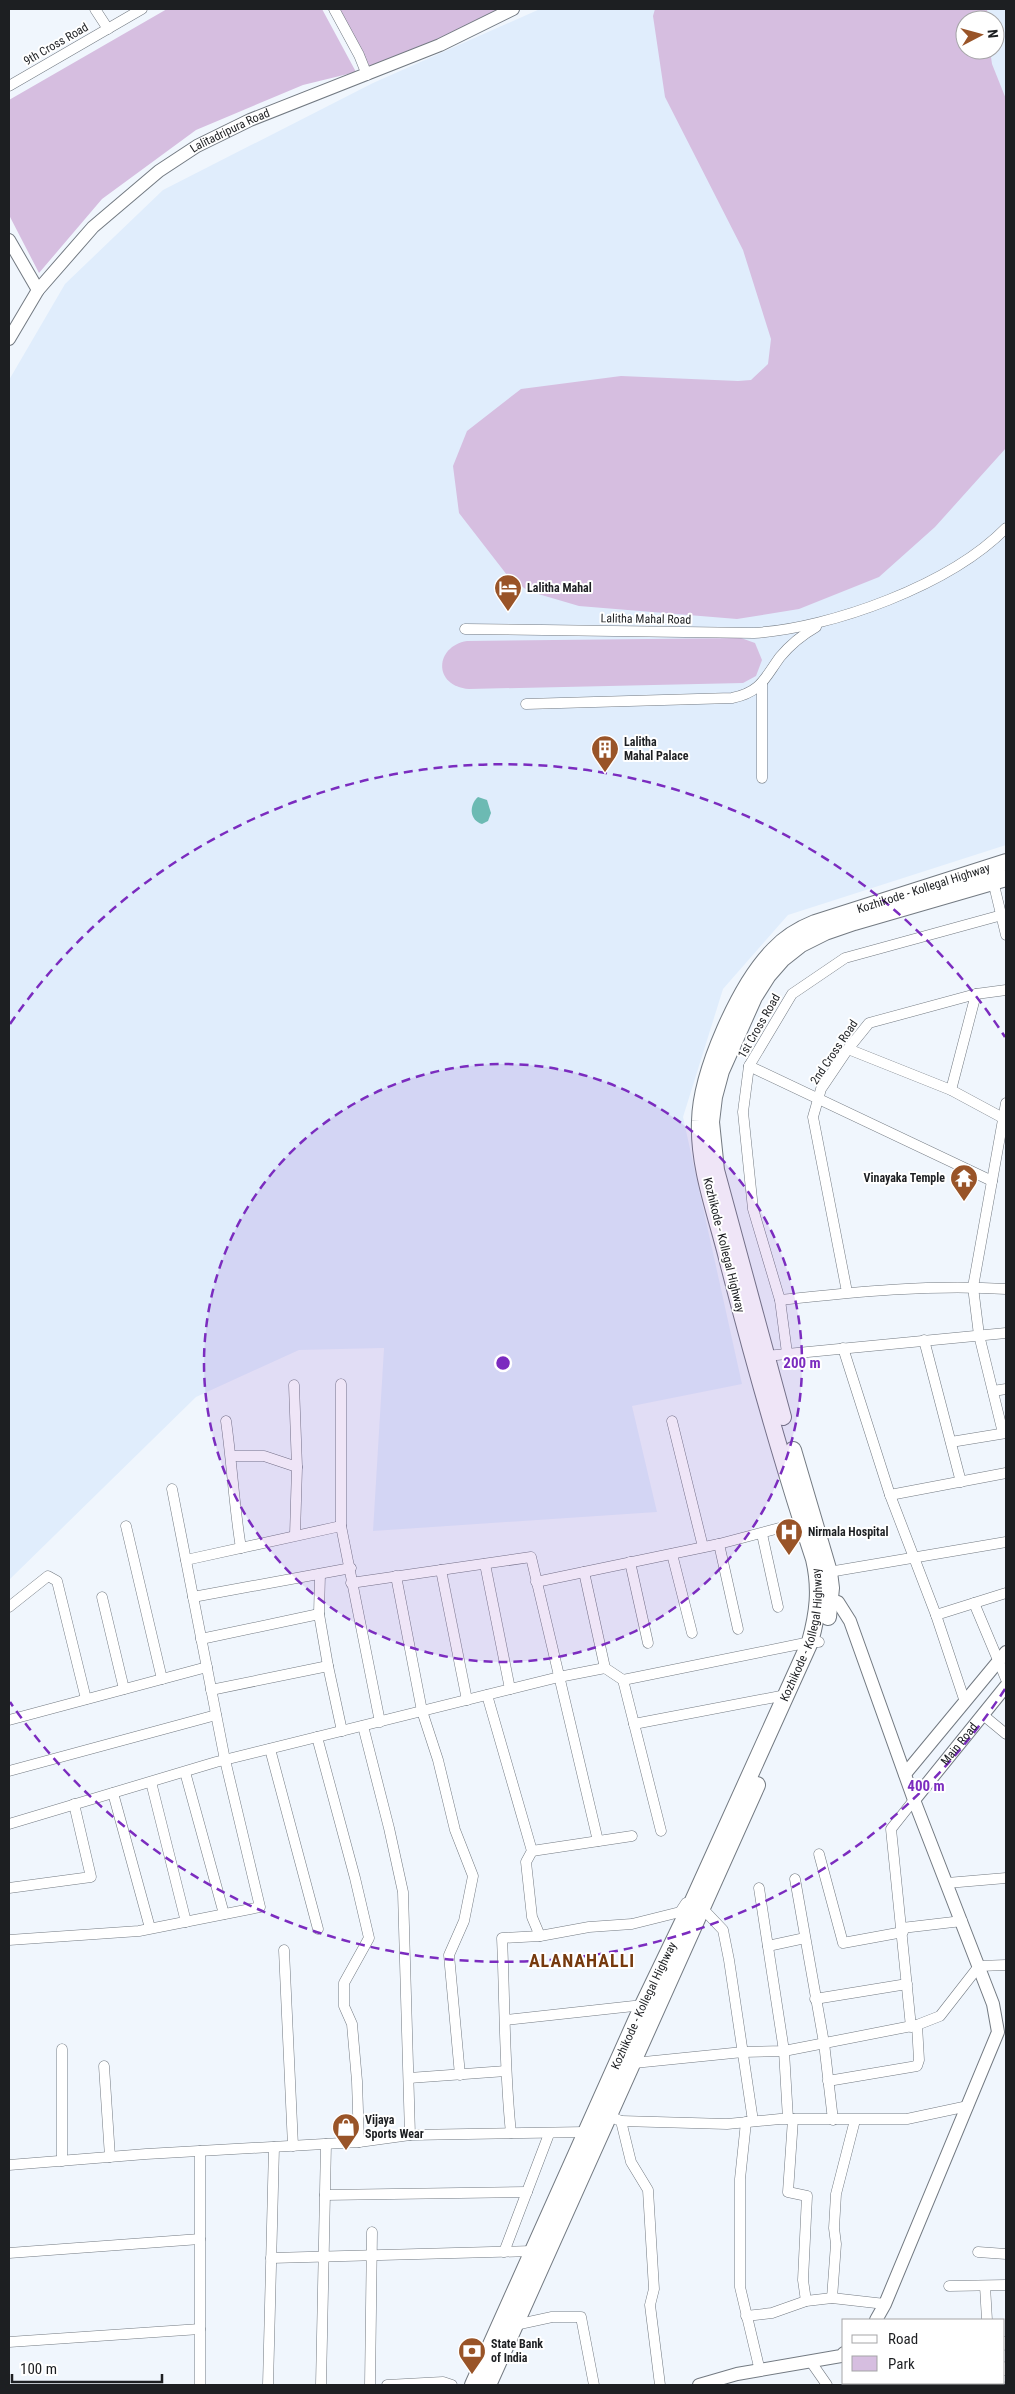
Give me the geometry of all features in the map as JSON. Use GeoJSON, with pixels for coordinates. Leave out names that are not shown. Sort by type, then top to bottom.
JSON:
{"type":"FeatureCollection","features":[{"type":"Feature","properties":{"kind":"main road","name":"Kozhikode - Kollegal Highway"},"geometry":{"type":"LineString","coordinates":[[825,1599],[829,1572],[808,1520],[744,1325],[708,1183],[701,1147],[699,1122],[706,1078],[748,985],[775,949],[798,931],[815,923],[1006,862]]}},
{"type":"Feature","properties":{"kind":"main road","name":"Kozhikode - Kollegal Highway"},"geometry":{"type":"LineString","coordinates":[[488,2385],[615,2119],[634,2063],[786,1695],[829,1614],[818,1574],[808,1520],[716,1170],[711,1122],[714,1098],[721,1071],[754,997],[782,958],[801,944],[825,932],[1000,879]]}},
{"type":"Feature","properties":{"kind":"main road","name":"Kozhikode - Kollegal Highway"},"geometry":{"type":"LineString","coordinates":[[473,2385],[643,2004],[698,1906],[815,1642]]}},
{"type":"Feature","properties":{"kind":"street"},"geometry":{"type":"LineString","coordinates":[[95,9],[108,28]]}},
{"type":"Feature","properties":{"kind":"street","name":"9th Cross Road"},"geometry":{"type":"LineString","coordinates":[[9,86],[142,9]]}},
{"type":"Feature","properties":{"kind":"street"},"geometry":{"type":"LineString","coordinates":[[334,9],[359,55],[367,75]]}},
{"type":"Feature","properties":{"kind":"street","name":"Lalitadripura Road"},"geometry":{"type":"LineString","coordinates":[[9,339],[38,290],[93,227],[159,171],[197,146],[250,120],[440,45],[514,9]]}},
{"type":"Feature","properties":{"kind":"street"},"geometry":{"type":"LineString","coordinates":[[9,240],[38,290]]}},
{"type":"Feature","properties":{"kind":"street","name":"Lalitha Mahal Road"},"geometry":{"type":"LineString","coordinates":[[465,629],[754,633],[799,628],[909,592],[970,557],[1006,528]]}},
{"type":"Feature","properties":{"kind":"street","name":"Lalitha Mahal Road"},"geometry":{"type":"LineString","coordinates":[[526,704],[732,698],[745,695],[762,683],[781,656],[794,643],[825,621]]}},
{"type":"Feature","properties":{"kind":"street"},"geometry":{"type":"LineString","coordinates":[[762,683],[762,778]]}},
{"type":"Feature","properties":{"kind":"street"},"geometry":{"type":"LineString","coordinates":[[1000,879],[1002,915],[1006,935]]}},
{"type":"Feature","properties":{"kind":"street","name":"1st Cross Road"},"geometry":{"type":"LineString","coordinates":[[788,1352],[780,1300],[753,1209],[743,1112],[749,1066],[792,994],[845,958],[1002,915]]}},
{"type":"Feature","properties":{"kind":"street","name":"2nd Cross Road"},"geometry":{"type":"LineString","coordinates":[[847,1292],[813,1117],[821,1090],[868,1023],[976,994],[1006,990]]}},
{"type":"Feature","properties":{"kind":"street"},"geometry":{"type":"LineString","coordinates":[[951,1090],[976,994]]}},
{"type":"Feature","properties":{"kind":"street"},"geometry":{"type":"LineString","coordinates":[[848,1049],[951,1090],[1003,1118]]}},
{"type":"Feature","properties":{"kind":"street"},"geometry":{"type":"LineString","coordinates":[[749,1066],[992,1181]]}},
{"type":"Feature","properties":{"kind":"street"},"geometry":{"type":"LineString","coordinates":[[951,1442],[1005,1433],[979,1335],[972,1287],[1006,1103]]}},
{"type":"Feature","properties":{"kind":"street"},"geometry":{"type":"LineString","coordinates":[[780,1300],[847,1292],[972,1287],[1006,1290]]}},
{"type":"Feature","properties":{"kind":"street"},"geometry":{"type":"LineString","coordinates":[[766,1356],[788,1352],[1006,1333]]}},
{"type":"Feature","properties":{"kind":"street"},"geometry":{"type":"LineString","coordinates":[[924,1340],[961,1482]]}},
{"type":"Feature","properties":{"kind":"street"},"geometry":{"type":"LineString","coordinates":[[843,1348],[890,1495],[936,1615],[965,1702]]}},
{"type":"Feature","properties":{"kind":"street"},"geometry":{"type":"LineString","coordinates":[[341,1384],[341,1526],[351,1568],[351,1583],[380,1722]]}},
{"type":"Feature","properties":{"kind":"street"},"geometry":{"type":"LineString","coordinates":[[294,1385],[295,1535]]}},
{"type":"Feature","properties":{"kind":"street"},"geometry":{"type":"LineString","coordinates":[[993,1391],[1006,1389]]}},
{"type":"Feature","properties":{"kind":"street"},"geometry":{"type":"LineString","coordinates":[[226,1421],[231,1456],[234,1510],[240,1548]]}},
{"type":"Feature","properties":{"kind":"street"},"geometry":{"type":"LineString","coordinates":[[672,1421],[703,1547]]}},
{"type":"Feature","properties":{"kind":"street"},"geometry":{"type":"LineString","coordinates":[[231,1456],[264,1456],[296,1467]]}},
{"type":"Feature","properties":{"kind":"street"},"geometry":{"type":"LineString","coordinates":[[890,1495],[1006,1473]]}},
{"type":"Feature","properties":{"kind":"street"},"geometry":{"type":"LineString","coordinates":[[9,1940],[150,1928],[260,1907],[225,1760],[172,1489]]}},
{"type":"Feature","properties":{"kind":"street"},"geometry":{"type":"LineString","coordinates":[[536,1582],[762,1534],[808,1520]]}},
{"type":"Feature","properties":{"kind":"street"},"geometry":{"type":"LineString","coordinates":[[126,1526],[162,1679]]}},
{"type":"Feature","properties":{"kind":"street"},"geometry":{"type":"LineString","coordinates":[[186,1560],[341,1526]]}},
{"type":"Feature","properties":{"kind":"street"},"geometry":{"type":"LineString","coordinates":[[762,1534],[778,1607]]}},
{"type":"Feature","properties":{"kind":"street"},"geometry":{"type":"LineString","coordinates":[[829,1572],[1006,1542]]}},
{"type":"Feature","properties":{"kind":"street"},"geometry":{"type":"LineString","coordinates":[[718,1544],[738,1628]]}},
{"type":"Feature","properties":{"kind":"street"},"geometry":{"type":"LineString","coordinates":[[672,1554],[692,1633]]}},
{"type":"Feature","properties":{"kind":"street"},"geometry":{"type":"LineString","coordinates":[[351,1583],[531,1557],[598,1841]]}},
{"type":"Feature","properties":{"kind":"street"},"geometry":{"type":"LineString","coordinates":[[630,1562],[648,1643]]}},
{"type":"Feature","properties":{"kind":"street"},"geometry":{"type":"LineString","coordinates":[[485,1564],[510,1690]]}},
{"type":"Feature","properties":{"kind":"street"},"geometry":{"type":"LineString","coordinates":[[193,1597],[351,1568]]}},
{"type":"Feature","properties":{"kind":"street"},"geometry":{"type":"LineString","coordinates":[[441,1570],[467,1700]]}},
{"type":"Feature","properties":{"kind":"street"},"geometry":{"type":"LineString","coordinates":[[584,1572],[605,1668],[623,1680],[661,1831]]}},
{"type":"Feature","properties":{"kind":"street"},"geometry":{"type":"LineString","coordinates":[[320,1574],[319,1614],[342,1731]]}},
{"type":"Feature","properties":{"kind":"street"},"geometry":{"type":"LineString","coordinates":[[9,1607],[41,1579],[48,1576],[57,1581],[86,1699]]}},
{"type":"Feature","properties":{"kind":"street"},"geometry":{"type":"LineString","coordinates":[[396,1576],[422,1711],[438,1760],[455,1830],[473,1876],[464,1921],[449,1955],[460,2075]]}},
{"type":"Feature","properties":{"kind":"street"},"geometry":{"type":"LineString","coordinates":[[936,1615],[1006,1593]]}},
{"type":"Feature","properties":{"kind":"street"},"geometry":{"type":"LineString","coordinates":[[102,1597],[124,1689]]}},
{"type":"Feature","properties":{"kind":"street"},"geometry":{"type":"LineString","coordinates":[[825,1599],[838,1602],[850,1621],[914,1800],[994,2004],[998,2032],[885,2304],[877,2319]]}},
{"type":"Feature","properties":{"kind":"street"},"geometry":{"type":"LineString","coordinates":[[974,1603],[1002,1657],[1006,1679]]}},
{"type":"Feature","properties":{"kind":"street"},"geometry":{"type":"LineString","coordinates":[[201,1639],[319,1614]]}},
{"type":"Feature","properties":{"kind":"street"},"geometry":{"type":"LineString","coordinates":[[623,1680],[815,1642]]}},
{"type":"Feature","properties":{"kind":"street"},"geometry":{"type":"LineString","coordinates":[[905,1774],[1002,1657]]}},
{"type":"Feature","properties":{"kind":"street"},"geometry":{"type":"LineString","coordinates":[[211,1690],[328,1666]]}},
{"type":"Feature","properties":{"kind":"street"},"geometry":{"type":"LineString","coordinates":[[9,1720],[206,1667]]}},
{"type":"Feature","properties":{"kind":"street"},"geometry":{"type":"LineString","coordinates":[[9,1824],[225,1760],[487,1695],[605,1668]]}},
{"type":"Feature","properties":{"kind":"street","name":"Main Road"},"geometry":{"type":"LineString","coordinates":[[914,1800],[1006,1686]]}},
{"type":"Feature","properties":{"kind":"street"},"geometry":{"type":"LineString","coordinates":[[487,1695],[532,1851],[526,1862],[532,1917],[540,1936]]}},
{"type":"Feature","properties":{"kind":"street"},"geometry":{"type":"LineString","coordinates":[[634,1724],[786,1695]]}},
{"type":"Feature","properties":{"kind":"street"},"geometry":{"type":"LineString","coordinates":[[9,1771],[216,1715]]}},
{"type":"Feature","properties":{"kind":"street"},"geometry":{"type":"LineString","coordinates":[[983,1715],[1006,1734]]}},
{"type":"Feature","properties":{"kind":"street"},"geometry":{"type":"LineString","coordinates":[[363,1726],[403,1892],[410,2135]]}},
{"type":"Feature","properties":{"kind":"street"},"geometry":{"type":"LineString","coordinates":[[318,1737],[369,1938],[344,1982],[344,2006],[352,2024],[357,2081],[359,2142]]}},
{"type":"Feature","properties":{"kind":"street"},"geometry":{"type":"LineString","coordinates":[[270,1749],[318,1929]]}},
{"type":"Feature","properties":{"kind":"street"},"geometry":{"type":"LineString","coordinates":[[185,1772],[224,1914]]}},
{"type":"Feature","properties":{"kind":"street"},"geometry":{"type":"LineString","coordinates":[[151,1782],[186,1922]]}},
{"type":"Feature","properties":{"kind":"street"},"geometry":{"type":"LineString","coordinates":[[113,1793],[150,1928]]}},
{"type":"Feature","properties":{"kind":"street"},"geometry":{"type":"LineString","coordinates":[[828,2081],[917,2066],[919,2060],[907,1984],[891,1829],[914,1800]]}},
{"type":"Feature","properties":{"kind":"street"},"geometry":{"type":"LineString","coordinates":[[9,1888],[91,1877],[74,1804]]}},
{"type":"Feature","properties":{"kind":"street"},"geometry":{"type":"LineString","coordinates":[[532,1851],[632,1836]]}},
{"type":"Feature","properties":{"kind":"street"},"geometry":{"type":"LineString","coordinates":[[818,1854],[843,1943],[902,1930],[962,1921]]}},
{"type":"Feature","properties":{"kind":"street"},"geometry":{"type":"LineString","coordinates":[[947,1883],[1006,1878]]}},
{"type":"Feature","properties":{"kind":"street"},"geometry":{"type":"LineString","coordinates":[[796,1879],[824,2043],[833,2120]]}},
{"type":"Feature","properties":{"kind":"street"},"geometry":{"type":"LineString","coordinates":[[759,1888],[784,2051],[791,2119],[788,2192],[807,2196],[803,2280],[806,2301]]}},
{"type":"Feature","properties":{"kind":"street"},"geometry":{"type":"LineString","coordinates":[[511,2133],[506,2071],[506,2020],[502,1938],[540,1936],[589,1927],[632,1924],[680,1912],[688,1901],[698,1906],[722,1930],[730,1960],[743,2052],[749,2122],[740,2178],[740,2287],[760,2371]]}},
{"type":"Feature","properties":{"kind":"street"},"geometry":{"type":"LineString","coordinates":[[768,1946],[805,1938]]}},
{"type":"Feature","properties":{"kind":"street"},"geometry":{"type":"LineString","coordinates":[[284,1950],[293,2146]]}},
{"type":"Feature","properties":{"kind":"street"},"geometry":{"type":"LineString","coordinates":[[634,2063],[743,2052],[784,2051],[914,2026],[940,2016],[979,1966],[1006,1965]]}},
{"type":"Feature","properties":{"kind":"street"},"geometry":{"type":"LineString","coordinates":[[815,1999],[907,1984]]}},
{"type":"Feature","properties":{"kind":"street"},"geometry":{"type":"LineString","coordinates":[[506,2020],[643,2004]]}},
{"type":"Feature","properties":{"kind":"street"},"geometry":{"type":"LineString","coordinates":[[62,2049],[62,2161]]}},
{"type":"Feature","properties":{"kind":"street"},"geometry":{"type":"LineString","coordinates":[[104,2066],[110,2157]]}},
{"type":"Feature","properties":{"kind":"street"},"geometry":{"type":"LineString","coordinates":[[409,2078],[506,2071]]}},
{"type":"Feature","properties":{"kind":"street"},"geometry":{"type":"LineString","coordinates":[[660,2385],[650,2305],[654,2289],[648,2190],[631,2162],[615,2119],[727,2124],[791,2119],[907,2119],[968,2106]]}},
{"type":"Feature","properties":{"kind":"street"},"geometry":{"type":"LineString","coordinates":[[832,2298],[836,2244],[834,2228],[836,2194],[855,2120]]}},
{"type":"Feature","properties":{"kind":"street"},"geometry":{"type":"LineString","coordinates":[[9,2165],[359,2142],[410,2135],[586,2132]]}},
{"type":"Feature","properties":{"kind":"street"},"geometry":{"type":"LineString","coordinates":[[504,2252],[549,2134]]}},
{"type":"Feature","properties":{"kind":"street"},"geometry":{"type":"LineString","coordinates":[[321,2385],[326,2144]]}},
{"type":"Feature","properties":{"kind":"street"},"geometry":{"type":"LineString","coordinates":[[268,2385],[274,2147]]}},
{"type":"Feature","properties":{"kind":"street"},"geometry":{"type":"LineString","coordinates":[[200,2151],[200,2385]]}},
{"type":"Feature","properties":{"kind":"street"},"geometry":{"type":"LineString","coordinates":[[325,2195],[527,2192]]}},
{"type":"Feature","properties":{"kind":"street"},"geometry":{"type":"LineString","coordinates":[[370,2385],[372,2232]]}},
{"type":"Feature","properties":{"kind":"street"},"geometry":{"type":"LineString","coordinates":[[9,2253],[200,2239]]}},
{"type":"Feature","properties":{"kind":"street"},"geometry":{"type":"LineString","coordinates":[[272,2258],[532,2251]]}},
{"type":"Feature","properties":{"kind":"street"},"geometry":{"type":"LineString","coordinates":[[978,2252],[1006,2254]]}},
{"type":"Feature","properties":{"kind":"street"},"geometry":{"type":"LineString","coordinates":[[949,2286],[1006,2285]]}},
{"type":"Feature","properties":{"kind":"street"},"geometry":{"type":"LineString","coordinates":[[985,2286],[986,2319]]}},
{"type":"Feature","properties":{"kind":"street"},"geometry":{"type":"LineString","coordinates":[[746,2316],[772,2313],[806,2301],[832,2298],[885,2304]]}},
{"type":"Feature","properties":{"kind":"street"},"geometry":{"type":"LineString","coordinates":[[515,2325],[552,2317],[580,2317],[594,2385]]}},
{"type":"Feature","properties":{"kind":"street"},"geometry":{"type":"LineString","coordinates":[[9,2342],[200,2329]]}},
{"type":"Feature","properties":{"kind":"street"},"geometry":{"type":"LineString","coordinates":[[699,2385],[737,2374],[842,2356]]}},
{"type":"Feature","properties":{"kind":"street"},"geometry":{"type":"LineString","coordinates":[[811,2362],[827,2385]]}},
{"type":"Feature","properties":{"kind":"street"},"geometry":{"type":"LineString","coordinates":[[387,2385],[444,2382],[452,2385]]}},
{"type":"Feature","properties":{"kind":"shaded area","name":"Lalitha Mahal"},"geometry":{"type":"Polygon","coordinates":[[[540,9],[1006,9],[1006,845],[788,915],[723,989],[683,1117],[742,1384],[632,1406],[657,1512],[373,1531],[384,1348],[299,1350],[196,1397],[9,1580],[9,380],[65,284],[163,190],[373,83],[540,9]]]}},
{"type":"Feature","properties":{"kind":"shaded area"},"geometry":{"type":"Polygon","coordinates":[[[478,797],[487,800],[491,813],[488,821],[482,824],[475,819],[472,812],[473,804],[478,797]]]}},
{"type":"Feature","properties":{"kind":"green space"},"geometry":{"type":"Polygon","coordinates":[[[167,9],[322,9],[356,72],[303,85],[196,130],[102,199],[39,273],[9,215],[9,100],[167,9]]]}},
{"type":"Feature","properties":{"kind":"green space"},"geometry":{"type":"Polygon","coordinates":[[[339,9],[509,9],[371,69],[339,9]]]}},
{"type":"Feature","properties":{"kind":"green space"},"geometry":{"type":"Polygon","coordinates":[[[655,9],[987,9],[955,10],[955,60],[991,60],[1006,99],[1006,448],[935,527],[879,577],[799,609],[737,619],[579,606],[528,591],[507,575],[459,513],[453,466],[467,431],[521,389],[621,376],[751,380],[768,364],[771,339],[743,250],[665,97],[653,16],[655,9]]]}},
{"type":"Feature","properties":{"kind":"green space"},"geometry":{"type":"Polygon","coordinates":[[[741,638],[755,643],[762,660],[756,676],[743,683],[469,689],[457,686],[449,681],[444,674],[442,666],[449,650],[456,644],[467,641],[741,638]]]}},
{"type":"Feature","properties":{"kind":"place","name":"Lalitha Mahal"},"geometry":{"type":"Point","coordinates":[508,612]}},
{"type":"Feature","properties":{"kind":"place","name":"Lalitha Mahal Palace"},"geometry":{"type":"Point","coordinates":[605,773]}},
{"type":"Feature","properties":{"kind":"place","name":"Vinayaka Temple"},"geometry":{"type":"Point","coordinates":[964,1202]}},
{"type":"Feature","properties":{"kind":"place","name":"Nirmala Hospital"},"geometry":{"type":"Point","coordinates":[789,1556]}},
{"type":"Feature","properties":{"kind":"place","name":"Vijaya Sports Wear"},"geometry":{"type":"Point","coordinates":[346,2151]}},
{"type":"Feature","properties":{"kind":"place","name":"State Bank of India"},"geometry":{"type":"Point","coordinates":[472,2375]}},
{"type":"Feature","properties":{"kind":"district","name":"ALANAHALLI"},"geometry":{"type":"Point","coordinates":[582,1961]}}]}
